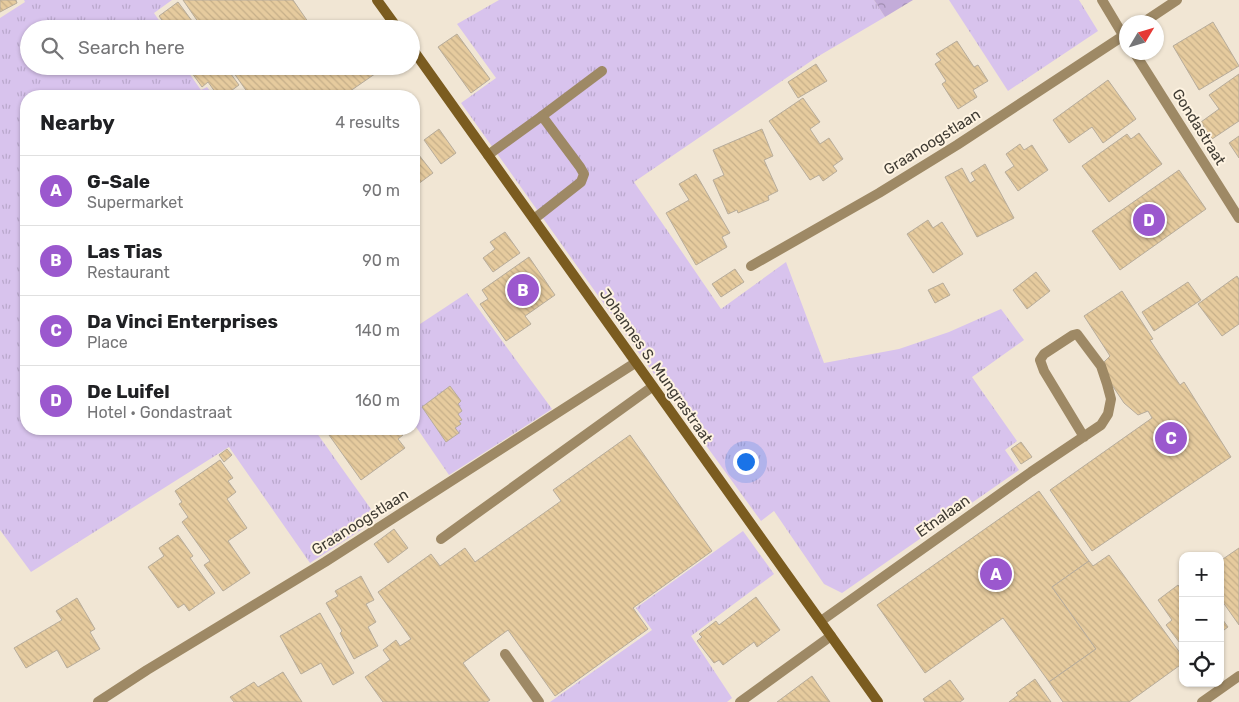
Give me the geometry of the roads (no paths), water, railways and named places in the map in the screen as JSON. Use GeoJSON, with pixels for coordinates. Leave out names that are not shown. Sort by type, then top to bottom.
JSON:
{"type":"FeatureCollection","features":[{"type":"Feature","properties":{"kind":"street"},"geometry":{"type":"LineString","coordinates":[[377,0],[391,20]]}},
{"type":"Feature","properties":{"kind":"street"},"geometry":{"type":"LineString","coordinates":[[1102,0],[1119,26]]}},
{"type":"Feature","properties":{"kind":"street"},"geometry":{"type":"LineString","coordinates":[[1155,15],[1178,0]]}},
{"type":"Feature","properties":{"kind":"street","name":"Graanoogstlaan"},"geometry":{"type":"LineString","coordinates":[[752,266],[871,198],[958,145],[1119,42]]}},
{"type":"Feature","properties":{"kind":"street","name":"Johannes S. Mungrastraat"},"geometry":{"type":"LineString","coordinates":[[420,60],[635,364],[878,702]]}},
{"type":"Feature","properties":{"kind":"street","name":"Gondastraat"},"geometry":{"type":"LineString","coordinates":[[1139,60],[1239,218]]}},
{"type":"Feature","properties":{"kind":"street"},"geometry":{"type":"LineString","coordinates":[[488,155],[602,71]]}},
{"type":"Feature","properties":{"kind":"street"},"geometry":{"type":"LineString","coordinates":[[534,219],[581,182],[584,174],[542,116]]}},
{"type":"Feature","properties":{"kind":"street","name":"Etnalaan"},"geometry":{"type":"LineString","coordinates":[[821,621],[1031,472],[1084,437],[1101,425],[1108,414],[1111,399],[1101,366],[1077,334],[1044,354],[1040,360],[1044,372],[1084,437]]}},
{"type":"Feature","properties":{"kind":"street","name":"Graanoogstlaan"},"geometry":{"type":"LineString","coordinates":[[98,702],[334,556],[635,364]]}},
{"type":"Feature","properties":{"kind":"street"},"geometry":{"type":"LineString","coordinates":[[442,539],[652,387]]}},
{"type":"Feature","properties":{"kind":"street"},"geometry":{"type":"LineString","coordinates":[[740,702],[831,636]]}},
{"type":"Feature","properties":{"kind":"street"},"geometry":{"type":"LineString","coordinates":[[505,654],[539,702]]}},
{"type":"Feature","properties":{"kind":"street"},"geometry":{"type":"LineString","coordinates":[[1202,702],[1239,676]]}},
{"type":"Feature","properties":{"kind":"place","name":"De Luifel"},"geometry":{"type":"Point","coordinates":[1149,220]}},
{"type":"Feature","properties":{"kind":"place","name":"Las Tias"},"geometry":{"type":"Point","coordinates":[523,290]}},
{"type":"Feature","properties":{"kind":"place","name":"Da Vinci Enterprises"},"geometry":{"type":"Point","coordinates":[1171,438]}},
{"type":"Feature","properties":{"kind":"place","name":"G-Sale"},"geometry":{"type":"Point","coordinates":[996,574]}}]}
